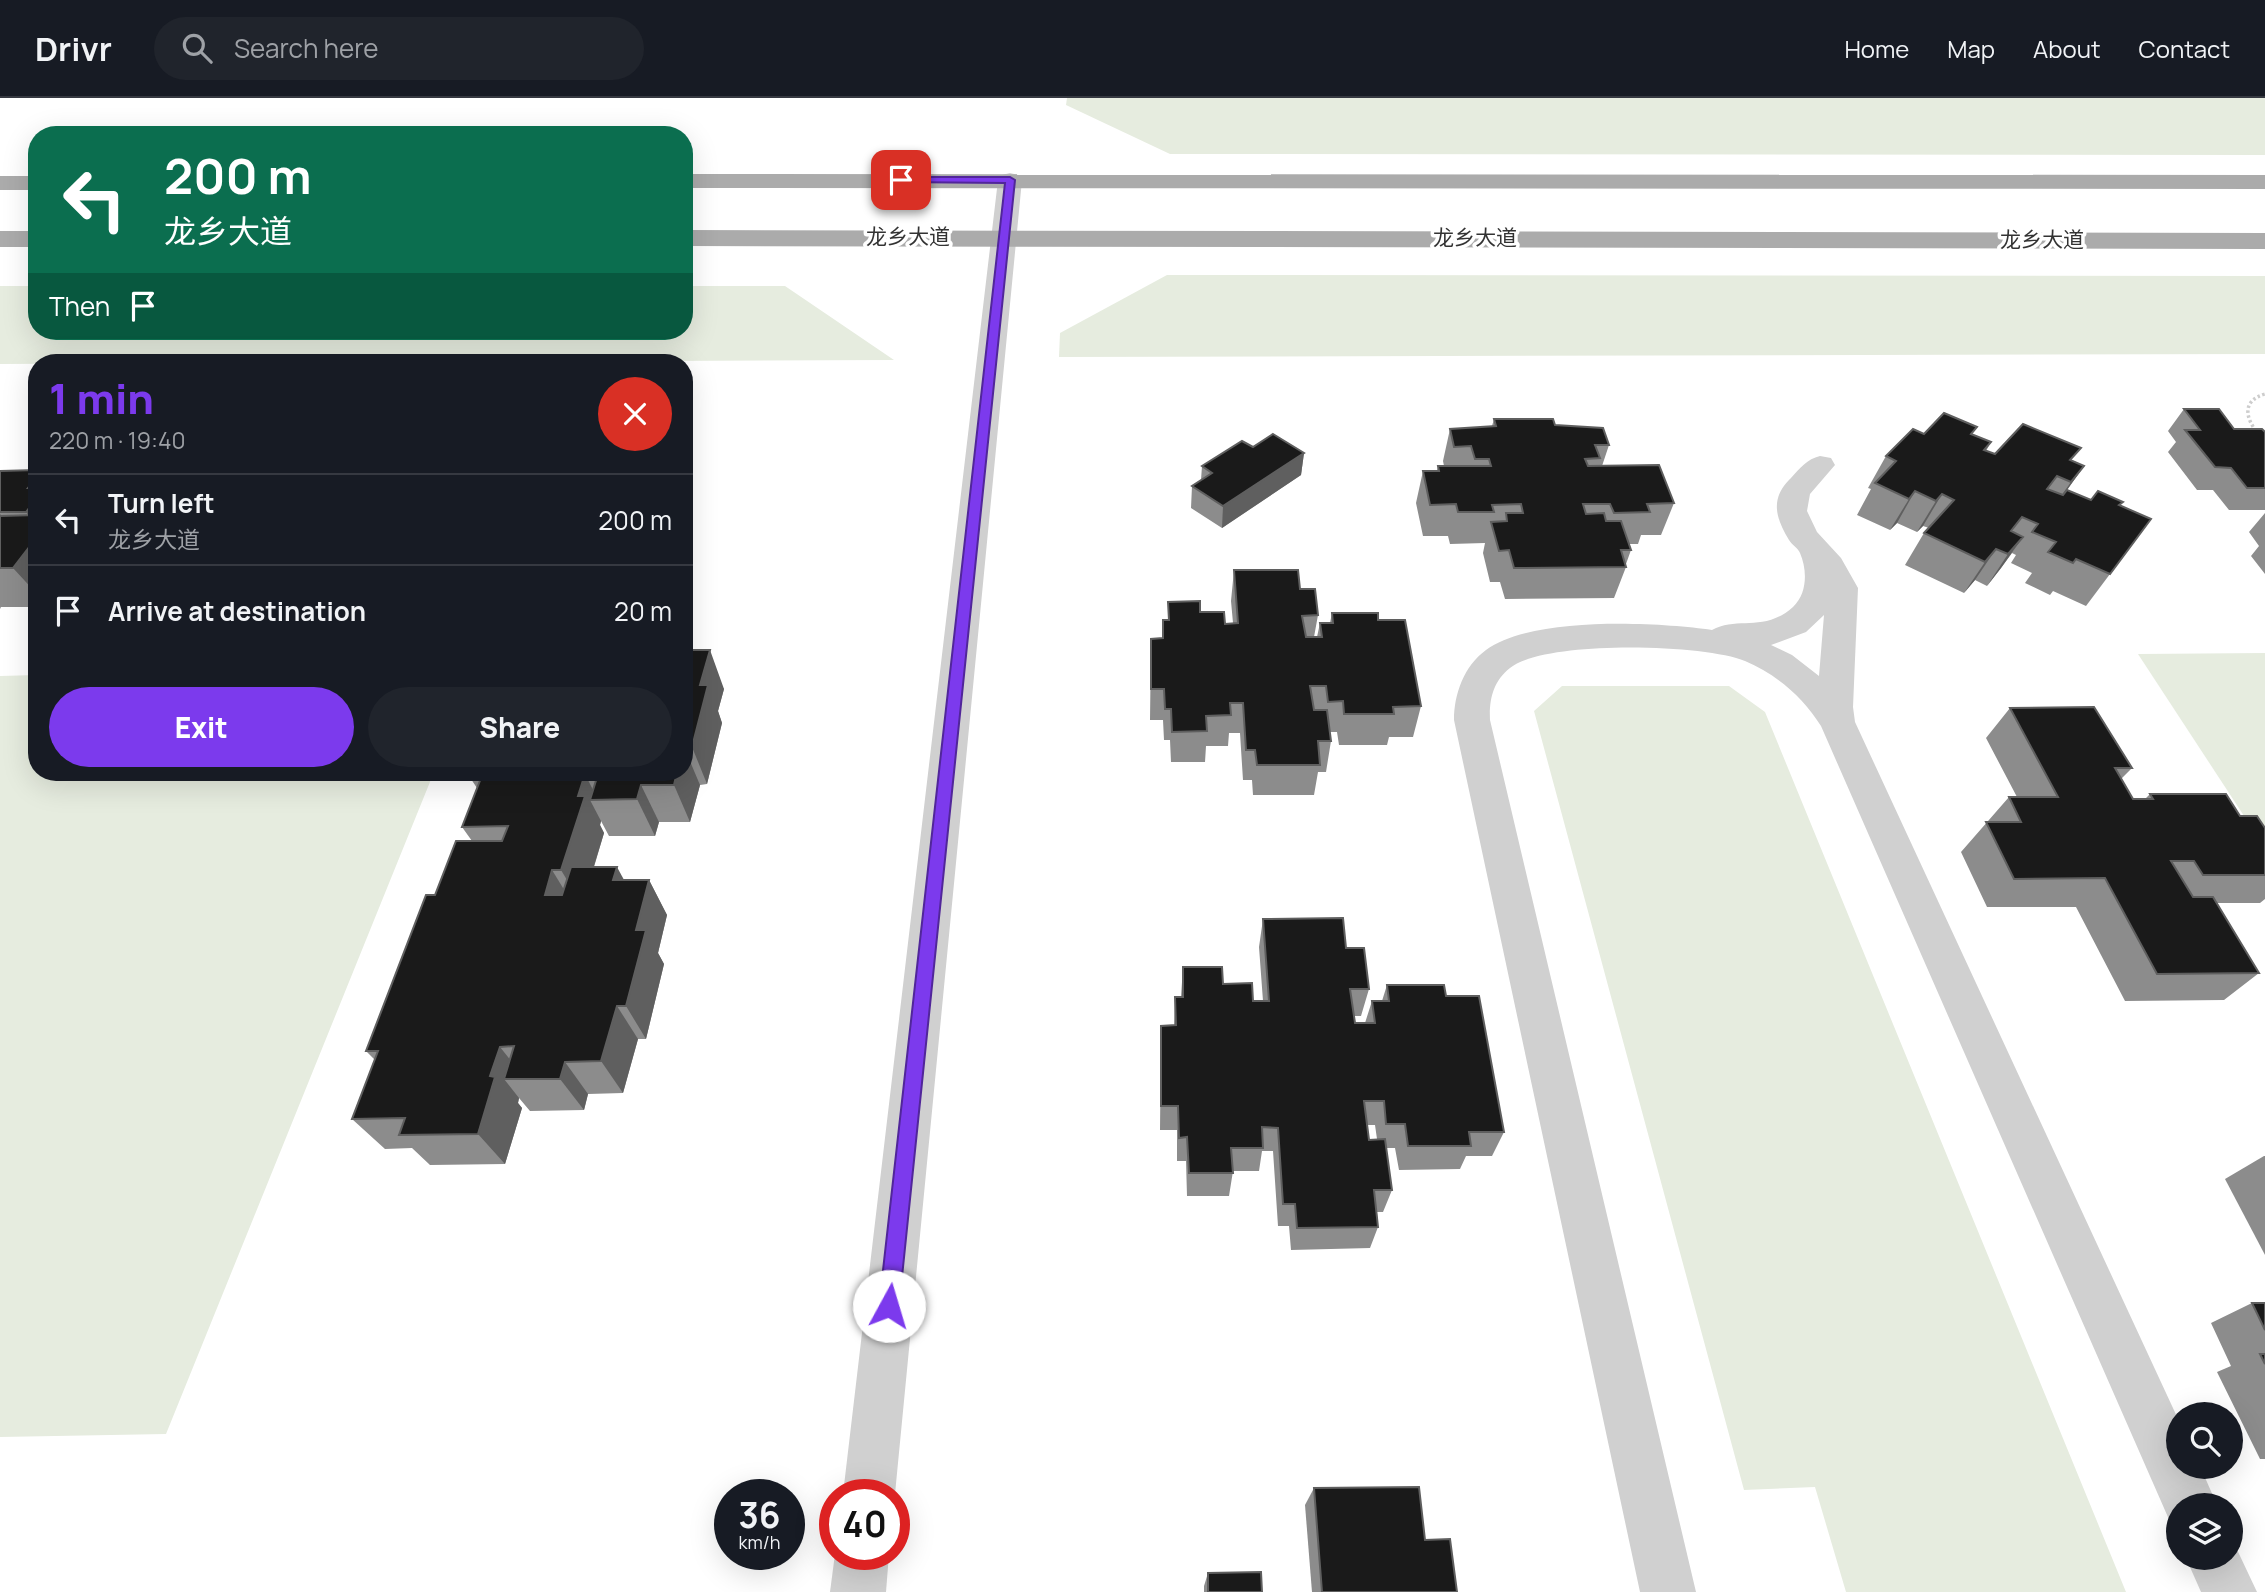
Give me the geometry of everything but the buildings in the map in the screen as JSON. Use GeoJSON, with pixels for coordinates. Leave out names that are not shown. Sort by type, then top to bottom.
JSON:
{"type":"FeatureCollection","features":[{"type":"Feature","properties":{"kind":"main road"},"geometry":{"type":"LineString","coordinates":[[693,181],[2265,182]]}},
{"type":"Feature","properties":{"kind":"main road"},"geometry":{"type":"LineString","coordinates":[[0,183],[28,183]]}},
{"type":"Feature","properties":{"kind":"main road","name":"龙乡大道"},"geometry":{"type":"LineString","coordinates":[[693,238],[2265,241]]}},
{"type":"Feature","properties":{"kind":"main road"},"geometry":{"type":"LineString","coordinates":[[0,239],[28,239]]}},
{"type":"Feature","properties":{"kind":"street"},"geometry":{"type":"LineString","coordinates":[[871,1479],[1010,180]]}},
{"type":"Feature","properties":{"kind":"street"},"geometry":{"type":"LineString","coordinates":[[1668,1592],[1478,749],[1471,706],[1478,683],[1486,671],[1506,653],[1532,642],[1563,638],[1766,635],[1781,631],[1805,617],[1819,599],[1823,578],[1820,565],[1795,524],[1791,511],[1792,499],[1801,483],[1820,465]]}},
{"type":"Feature","properties":{"kind":"street"},"geometry":{"type":"LineString","coordinates":[[1810,547],[1830,566],[1842,588],[1835,707],[1838,722]]}},
{"type":"Feature","properties":{"kind":"street"},"geometry":{"type":"LineString","coordinates":[[1696,638],[1751,650],[1790,670],[1811,686],[1838,722],[2185,1493]]}},
{"type":"Feature","properties":{"kind":"street"},"geometry":{"type":"LineString","coordinates":[[858,1592],[860,1570]]}},
{"type":"Feature","properties":{"kind":"street"},"geometry":{"type":"LineString","coordinates":[[2219,1570],[2229,1592]]}},
{"type":"Feature","properties":{"kind":"path"},"geometry":{"type":"LineString","coordinates":[[2258,433],[2250,425],[2246,410],[2248,401],[2256,395],[2265,394]]}},
{"type":"Feature","properties":{"kind":"shaded area"},"geometry":{"type":"Polygon","coordinates":[[[1067,98],[2265,98],[2265,155],[1170,154],[1066,105],[1067,98]]]}},
{"type":"Feature","properties":{"kind":"shaded area"},"geometry":{"type":"Polygon","coordinates":[[[1167,275],[2265,276],[2265,354],[1059,357],[1060,333],[1167,275]]]}},
{"type":"Feature","properties":{"kind":"shaded area"},"geometry":{"type":"Polygon","coordinates":[[[0,286],[28,286],[28,340],[693,340],[693,286],[785,286],[894,360],[693,361],[693,354],[28,354],[28,364],[0,364],[0,286]]]}},
{"type":"Feature","properties":{"kind":"shaded area"},"geometry":{"type":"Polygon","coordinates":[[[2265,653],[2265,848],[2138,654],[2265,653]]]}},
{"type":"Feature","properties":{"kind":"shaded area"},"geometry":{"type":"Polygon","coordinates":[[[28,675],[28,781],[430,781],[166,1434],[0,1437],[0,676],[28,675]]]}},
{"type":"Feature","properties":{"kind":"shaded area"},"geometry":{"type":"Polygon","coordinates":[[[1562,686],[1729,686],[1765,712],[2126,1592],[1846,1592],[1815,1487],[1744,1490],[1534,711],[1562,686]]]}},
{"type":"Feature","properties":{"kind":"route"},"geometry":{"type":"LineString","coordinates":[[889,1306],[1010,180],[901,180]]}}]}
